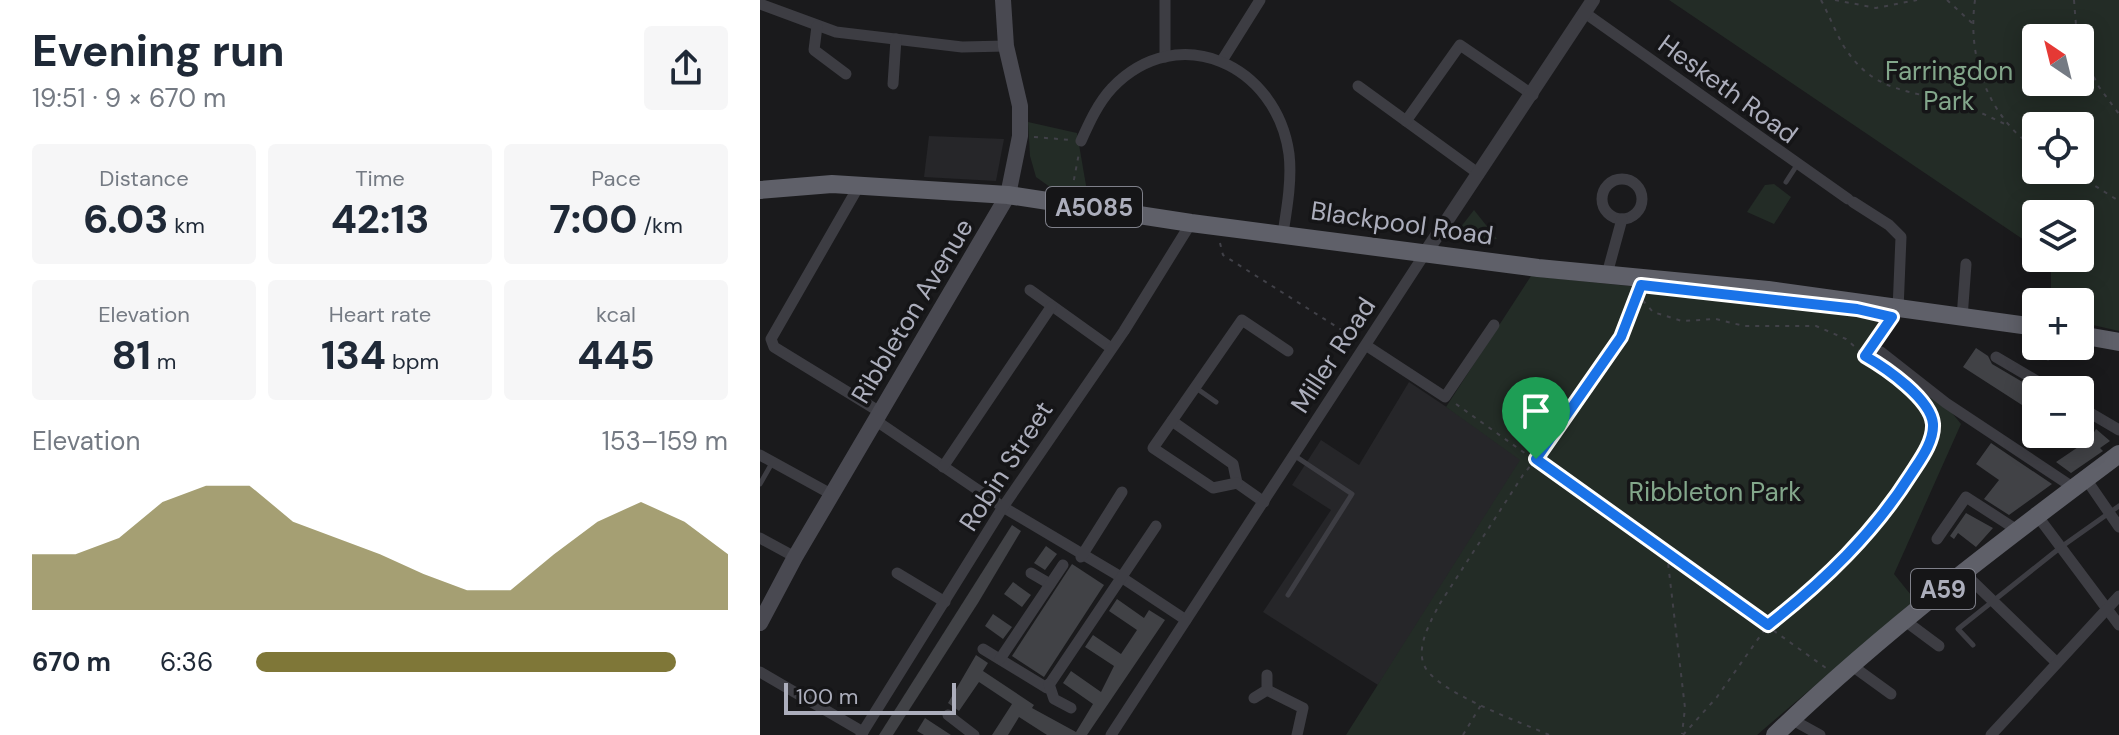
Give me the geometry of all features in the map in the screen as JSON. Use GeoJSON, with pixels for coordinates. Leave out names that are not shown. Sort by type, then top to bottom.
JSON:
{"type":"FeatureCollection","features":[{"type":"Feature","properties":{"kind":"highway","name":"Blackpool Road"},"geometry":{"type":"LineString","coordinates":[[760,190],[860,184],[1008,195],[1191,223],[1607,274],[1768,290],[1890,312],[2022,325]]}},
{"type":"Feature","properties":{"kind":"highway"},"geometry":{"type":"LineString","coordinates":[[2094,338],[2119,342]]}},
{"type":"Feature","properties":{"kind":"highway","name":"A59"},"geometry":{"type":"LineString","coordinates":[[1775,735],[1844,670],[1904,620],[2036,514],[2119,454]]}},
{"type":"Feature","properties":{"kind":"main road","name":"Ribbleton Avenue"},"geometry":{"type":"LineString","coordinates":[[760,620],[1008,195],[1020,136],[1020,106],[1006,46],[1003,0]]}},
{"type":"Feature","properties":{"kind":"street"},"geometry":{"type":"LineString","coordinates":[[1165,0],[1165,57]]}},
{"type":"Feature","properties":{"kind":"street"},"geometry":{"type":"LineString","coordinates":[[1223,59],[1260,0]]}},
{"type":"Feature","properties":{"kind":"street"},"geometry":{"type":"LineString","coordinates":[[760,4],[836,32],[962,47],[1006,46]]}},
{"type":"Feature","properties":{"kind":"street","name":"Miller Road"},"geometry":{"type":"LineString","coordinates":[[1111,735],[1589,6]]}},
{"type":"Feature","properties":{"kind":"street","name":"Hesketh Road"},"geometry":{"type":"LineString","coordinates":[[1589,6],[1797,165],[1889,225],[1901,237],[1890,312]]}},
{"type":"Feature","properties":{"kind":"street"},"geometry":{"type":"LineString","coordinates":[[817,26],[814,50],[846,74]]}},
{"type":"Feature","properties":{"kind":"street"},"geometry":{"type":"LineString","coordinates":[[893,84],[896,39]]}},
{"type":"Feature","properties":{"kind":"street"},"geometry":{"type":"LineString","coordinates":[[1406,121],[1460,45],[1533,95]]}},
{"type":"Feature","properties":{"kind":"street"},"geometry":{"type":"LineString","coordinates":[[1081,141],[1113,88],[1145,65],[1165,57],[1196,55],[1223,59],[1254,81],[1269,99],[1279,121],[1289,154],[1283,233]]}},
{"type":"Feature","properties":{"kind":"street"},"geometry":{"type":"LineString","coordinates":[[1358,86],[1479,174]]}},
{"type":"Feature","properties":{"kind":"street"},"geometry":{"type":"LineString","coordinates":[[860,184],[771,339],[774,347],[878,416],[943,467],[1003,507],[1081,557],[1121,577],[1186,620]]}},
{"type":"Feature","properties":{"kind":"street"},"geometry":{"type":"LineString","coordinates":[[1607,274],[1622,219]]}},
{"type":"Feature","properties":{"kind":"street","name":"Robin Street"},"geometry":{"type":"LineString","coordinates":[[862,734],[1003,507],[1191,223]]}},
{"type":"Feature","properties":{"kind":"street"},"geometry":{"type":"LineString","coordinates":[[1962,318],[1966,264]]}},
{"type":"Feature","properties":{"kind":"street"},"geometry":{"type":"LineString","coordinates":[[1030,290],[1111,348]]}},
{"type":"Feature","properties":{"kind":"street"},"geometry":{"type":"LineString","coordinates":[[943,467],[1051,307]]}},
{"type":"Feature","properties":{"kind":"street"},"geometry":{"type":"LineString","coordinates":[[1237,483],[1213,488],[1153,448],[1242,320],[1288,351]]}},
{"type":"Feature","properties":{"kind":"street"},"geometry":{"type":"LineString","coordinates":[[1367,346],[1445,397],[1494,325]]}},
{"type":"Feature","properties":{"kind":"street"},"geometry":{"type":"LineString","coordinates":[[1875,351],[1946,403],[2080,483],[2114,510],[2119,527]]}},
{"type":"Feature","properties":{"kind":"street"},"geometry":{"type":"LineString","coordinates":[[1996,357],[2028,376]]}},
{"type":"Feature","properties":{"kind":"street"},"geometry":{"type":"LineString","coordinates":[[2094,415],[2119,430]]}},
{"type":"Feature","properties":{"kind":"street"},"geometry":{"type":"LineString","coordinates":[[1172,421],[1233,464],[1237,483],[1264,502]]}},
{"type":"Feature","properties":{"kind":"street"},"geometry":{"type":"LineString","coordinates":[[760,455],[831,494]]}},
{"type":"Feature","properties":{"kind":"street"},"geometry":{"type":"LineString","coordinates":[[1081,557],[1122,492]]}},
{"type":"Feature","properties":{"kind":"street"},"geometry":{"type":"LineString","coordinates":[[1937,539],[1966,497],[2017,530]]}},
{"type":"Feature","properties":{"kind":"street"},"geometry":{"type":"LineString","coordinates":[[2036,514],[2119,625]]}},
{"type":"Feature","properties":{"kind":"street"},"geometry":{"type":"LineString","coordinates":[[983,649],[1047,688],[1156,526]]}},
{"type":"Feature","properties":{"kind":"street"},"geometry":{"type":"LineString","coordinates":[[760,538],[795,557]]}},
{"type":"Feature","properties":{"kind":"street"},"geometry":{"type":"LineString","coordinates":[[1000,659],[1063,565]]}},
{"type":"Feature","properties":{"kind":"street"},"geometry":{"type":"LineString","coordinates":[[897,573],[945,602]]}},
{"type":"Feature","properties":{"kind":"street"},"geometry":{"type":"LineString","coordinates":[[1031,573],[1050,584]]}},
{"type":"Feature","properties":{"kind":"street"},"geometry":{"type":"LineString","coordinates":[[1964,573],[1990,602],[2056,662]]}},
{"type":"Feature","properties":{"kind":"street"},"geometry":{"type":"LineString","coordinates":[[1991,735],[2119,596]]}},
{"type":"Feature","properties":{"kind":"street"},"geometry":{"type":"LineString","coordinates":[[1904,620],[1939,646]]}},
{"type":"Feature","properties":{"kind":"street"},"geometry":{"type":"LineString","coordinates":[[1844,670],[1891,694]]}},
{"type":"Feature","properties":{"kind":"street"},"geometry":{"type":"LineString","coordinates":[[760,672],[862,734]]}},
{"type":"Feature","properties":{"kind":"street"},"geometry":{"type":"LineString","coordinates":[[1267,675],[1267,690]]}},
{"type":"Feature","properties":{"kind":"street"},"geometry":{"type":"LineString","coordinates":[[1049,684],[1054,699],[1071,708]]}},
{"type":"Feature","properties":{"kind":"street"},"geometry":{"type":"LineString","coordinates":[[1254,698],[1267,690]]}},
{"type":"Feature","properties":{"kind":"street"},"geometry":{"type":"LineString","coordinates":[[1267,690],[1307,705],[1298,734]]}},
{"type":"Feature","properties":{"kind":"street"},"geometry":{"type":"LineString","coordinates":[[948,715],[958,730],[974,735]]}},
{"type":"Feature","properties":{"kind":"street"},"geometry":{"type":"LineString","coordinates":[[1791,719],[1820,735]]}},
{"type":"Feature","properties":{"kind":"lane"},"geometry":{"type":"LineString","coordinates":[[1786,182],[1797,165]]}},
{"type":"Feature","properties":{"kind":"lane"},"geometry":{"type":"LineString","coordinates":[[1196,387],[1216,402]]}},
{"type":"Feature","properties":{"kind":"lane"},"geometry":{"type":"LineString","coordinates":[[1288,595],[1352,494],[1295,456]]}},
{"type":"Feature","properties":{"kind":"lane"},"geometry":{"type":"LineString","coordinates":[[760,484],[772,462]]}},
{"type":"Feature","properties":{"kind":"lane"},"geometry":{"type":"LineString","coordinates":[[1973,645],[1958,629],[2061,547],[2114,510]]}},
{"type":"Feature","properties":{"kind":"path"},"geometry":{"type":"LineString","coordinates":[[1821,0],[1844,47],[1863,68],[1890,88],[1915,97],[1938,98],[2007,125],[2022,137]]}},
{"type":"Feature","properties":{"kind":"path"},"geometry":{"type":"LineString","coordinates":[[1835,0],[1876,8],[1917,0]]}},
{"type":"Feature","properties":{"kind":"path"},"geometry":{"type":"LineString","coordinates":[[1947,0],[1972,23]]}},
{"type":"Feature","properties":{"kind":"path"},"geometry":{"type":"LineString","coordinates":[[1975,0],[1972,23],[1979,71],[2007,125]]}},
{"type":"Feature","properties":{"kind":"path"},"geometry":{"type":"LineString","coordinates":[[2074,0],[2076,24]]}},
{"type":"Feature","properties":{"kind":"path"},"geometry":{"type":"LineString","coordinates":[[2094,77],[2119,114]]}},
{"type":"Feature","properties":{"kind":"path"},"geometry":{"type":"LineString","coordinates":[[1020,136],[1081,141],[1070,203]]}},
{"type":"Feature","properties":{"kind":"path"},"geometry":{"type":"LineString","coordinates":[[2092,184],[2119,201]]}},
{"type":"Feature","properties":{"kind":"path"},"geometry":{"type":"LineString","coordinates":[[1216,225],[1223,255],[1367,346]]}},
{"type":"Feature","properties":{"kind":"path"},"geometry":{"type":"LineString","coordinates":[[1549,735],[1481,704],[1432,677],[1424,667],[1422,656],[1428,626],[1536,459],[1621,337],[1641,285]]}},
{"type":"Feature","properties":{"kind":"path"},"geometry":{"type":"LineString","coordinates":[[1636,293],[1653,312],[1682,321],[1716,319],[1744,326],[1816,326],[1846,339],[1865,356],[1875,351],[1892,317],[1890,312]]}},
{"type":"Feature","properties":{"kind":"path"},"geometry":{"type":"LineString","coordinates":[[1682,735],[1717,697],[1768,625],[1818,586],[1873,528],[1923,455],[1932,436],[1929,410],[1902,382]]}},
{"type":"Feature","properties":{"kind":"path"},"geometry":{"type":"LineString","coordinates":[[1445,397],[1768,625],[1844,670]]}},
{"type":"Feature","properties":{"kind":"path"},"geometry":{"type":"LineString","coordinates":[[1667,552],[1685,708],[1682,735]]}},
{"type":"Feature","properties":{"kind":"path"},"geometry":{"type":"LineString","coordinates":[[1463,735],[1481,704]]}},
{"type":"Feature","properties":{"kind":"shaded area"},"geometry":{"type":"Polygon","coordinates":[[[929,136],[1004,139],[996,181],[924,177],[929,136]]]}},
{"type":"Feature","properties":{"kind":"shaded area"},"geometry":{"type":"Polygon","coordinates":[[[1409,382],[1526,460],[1378,685],[1263,612],[1331,510],[1292,485],[1321,440],[1359,465],[1409,382]]]}},
{"type":"Feature","properties":{"kind":"green space","name":"Farringdon Park"},"geometry":{"type":"Polygon","coordinates":[[[1669,0],[2119,0],[2119,331],[2094,325],[2094,288],[2051,288],[2051,272],[2094,272],[2094,200],[2022,200],[2022,239],[1669,0]]]}},
{"type":"Feature","properties":{"kind":"green space"},"geometry":{"type":"Polygon","coordinates":[[[1028,122],[1077,133],[1088,197],[1050,187],[1036,177],[1030,156],[1028,122]]]}},
{"type":"Feature","properties":{"kind":"green space"},"geometry":{"type":"Polygon","coordinates":[[[1774,184],[1791,197],[1774,224],[1747,212],[1765,185],[1774,184]]]}},
{"type":"Feature","properties":{"kind":"green space"},"geometry":{"type":"Polygon","coordinates":[[[1474,210],[1497,239],[1469,241],[1460,228],[1474,210]]]}},
{"type":"Feature","properties":{"kind":"green space","name":"Ribbleton Park"},"geometry":{"type":"Polygon","coordinates":[[[1531,276],[1854,309],[1895,317],[1870,353],[1948,408],[1961,424],[1894,574],[1915,600],[1757,735],[1346,735],[1520,460],[1446,407],[1531,276]]]}},
{"type":"Feature","properties":{"kind":"building"},"geometry":{"type":"Polygon","coordinates":[[[1976,348],[1988,356],[1992,364],[2022,382],[2022,405],[1963,367],[1976,348]]]}},
{"type":"Feature","properties":{"kind":"building"},"geometry":{"type":"Polygon","coordinates":[[[2096,429],[2110,441],[2100,448],[2103,451],[2071,473],[2056,462],[2077,448],[2094,448],[2096,429]]]}},
{"type":"Feature","properties":{"kind":"building"},"geometry":{"type":"Polygon","coordinates":[[[1991,443],[2052,484],[2009,515],[1984,499],[1999,480],[1976,464],[1991,443]]]}},
{"type":"Feature","properties":{"kind":"building"},"geometry":{"type":"Polygon","coordinates":[[[1966,513],[1993,528],[1976,547],[1958,533],[1954,539],[1950,536],[1966,513]]]}},
{"type":"Feature","properties":{"kind":"building"},"geometry":{"type":"Polygon","coordinates":[[[1012,525],[1021,531],[978,603],[893,735],[879,735],[1012,525]]]}},
{"type":"Feature","properties":{"kind":"building"},"geometry":{"type":"Polygon","coordinates":[[[1046,546],[1057,554],[1045,570],[1034,563],[1046,546]]]}},
{"type":"Feature","properties":{"kind":"building"},"geometry":{"type":"Polygon","coordinates":[[[1072,564],[1104,585],[1044,677],[1012,656],[1072,564]]]}},
{"type":"Feature","properties":{"kind":"building"},"geometry":{"type":"Polygon","coordinates":[[[1013,582],[1031,595],[1022,607],[1004,594],[1013,582]]]}},
{"type":"Feature","properties":{"kind":"building"},"geometry":{"type":"Polygon","coordinates":[[[1117,599],[1144,618],[1149,610],[1165,620],[1087,735],[1047,735],[1019,717],[1008,735],[992,735],[1012,704],[979,682],[959,711],[948,703],[976,655],[988,663],[983,671],[1034,705],[1032,708],[1076,732],[1093,704],[1063,683],[1071,671],[1101,692],[1114,666],[1085,647],[1093,635],[1121,654],[1137,630],[1109,611],[1117,599]]]}},
{"type":"Feature","properties":{"kind":"building"},"geometry":{"type":"Polygon","coordinates":[[[993,614],[1012,627],[1003,639],[985,626],[993,614]]]}},
{"type":"Feature","properties":{"kind":"building"},"geometry":{"type":"Polygon","coordinates":[[[925,718],[951,735],[924,735],[917,731],[925,718]]]}},
{"type":"Feature","properties":{"kind":"route"},"geometry":{"type":"LineString","coordinates":[[1641,285],[1857,309],[1892,317],[1870,353],[1865,356],[1892,371],[1929,410],[1933,424],[1932,436],[1923,455],[1891,506],[1873,528],[1818,586],[1768,625],[1536,459],[1583,396],[1621,337],[1641,285]]}}]}
